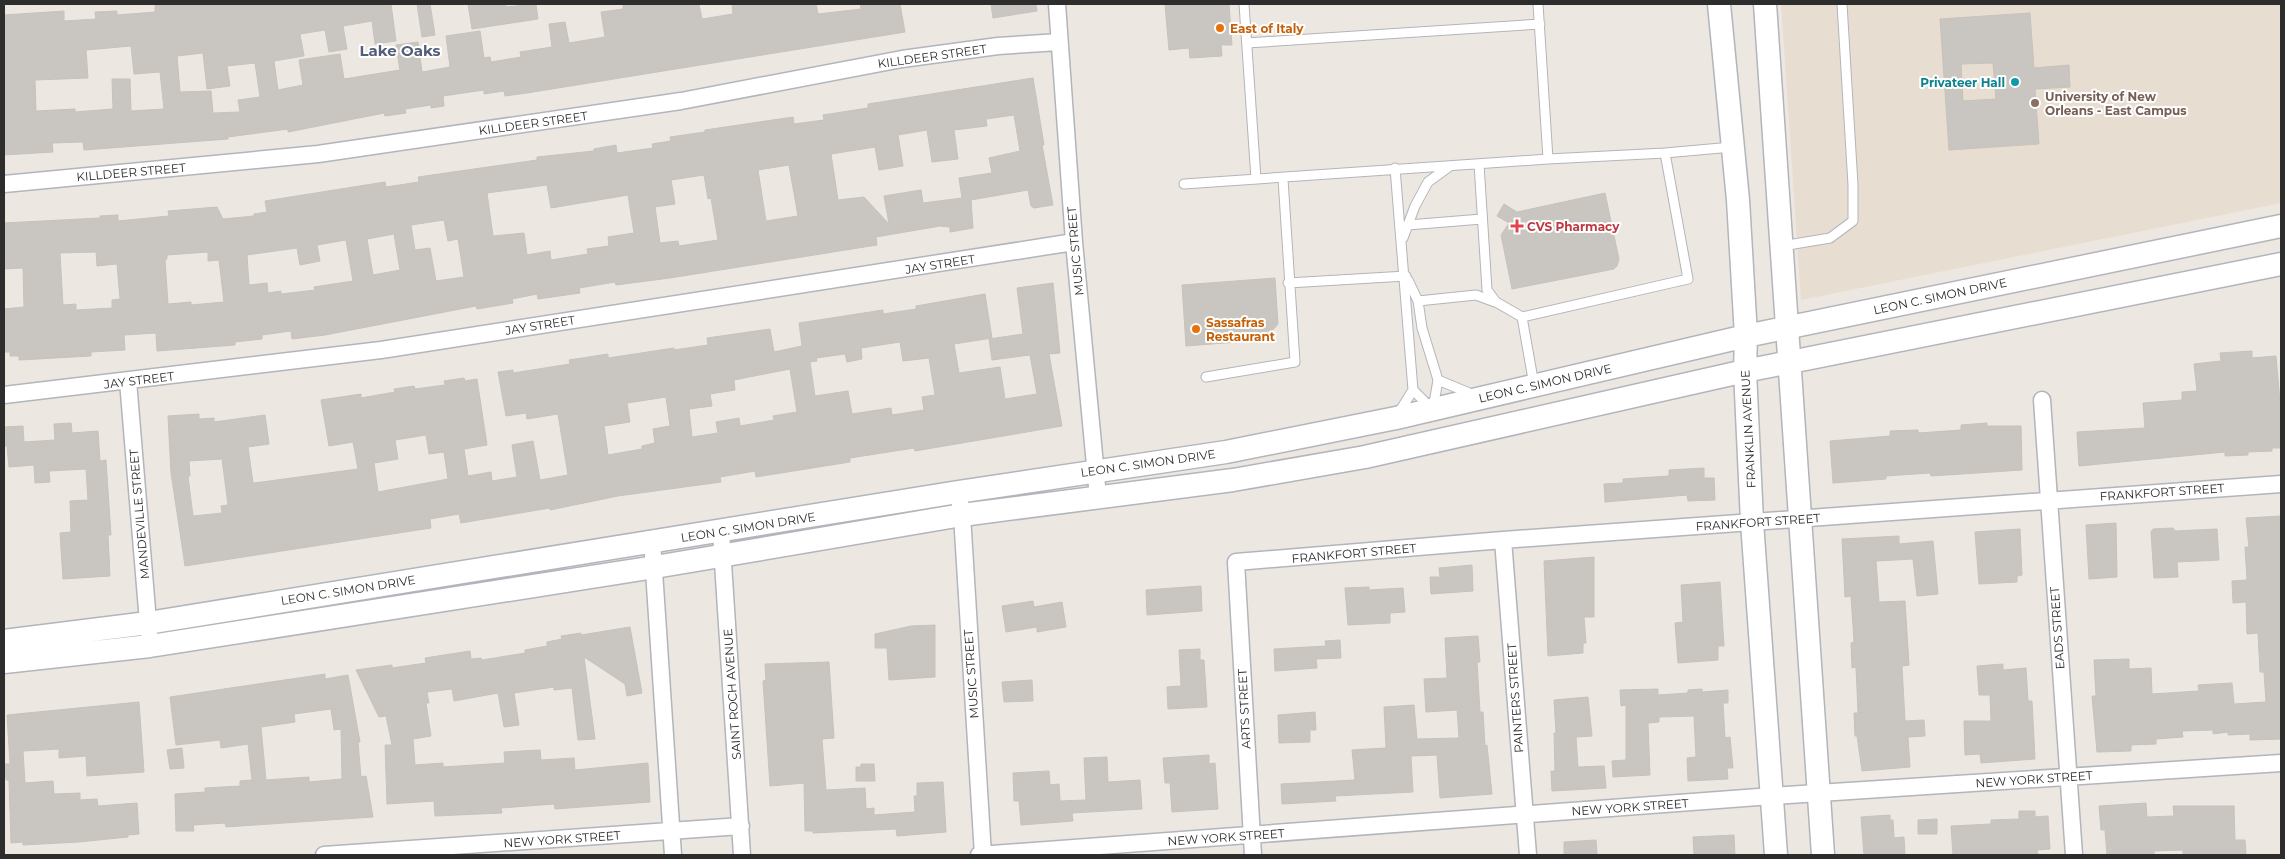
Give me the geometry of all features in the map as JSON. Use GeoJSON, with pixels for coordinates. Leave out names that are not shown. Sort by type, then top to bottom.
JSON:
{"type":"FeatureCollection","features":[{"type":"Feature","properties":{"kind":"main road","name":"FRANKLIN AVENUE"},"geometry":{"type":"LineString","coordinates":[[1719,4],[1746,336],[1745,371],[1752,522],[1776,855]]}},
{"type":"Feature","properties":{"kind":"main road"},"geometry":{"type":"LineString","coordinates":[[1765,4],[1789,328],[1823,855]]}},
{"type":"Feature","properties":{"kind":"main road","name":"LEON C. SIMON DRIVE"},"geometry":{"type":"LineString","coordinates":[[4,641],[148,623],[652,541],[721,532],[958,492],[1226,452],[1396,418],[1746,336],[2281,226]]}},
{"type":"Feature","properties":{"kind":"main road","name":"LEON C. SIMON DRIVE"},"geometry":{"type":"LineString","coordinates":[[4,662],[150,646],[655,567],[962,515],[1232,480],[1332,462],[1484,430],[1745,371],[2281,264]]}},
{"type":"Feature","properties":{"kind":"main road"},"geometry":{"type":"LineString","coordinates":[[1332,462],[1396,438],[1426,423],[1433,409],[1484,430]]}},
{"type":"Feature","properties":{"kind":"main road"},"geometry":{"type":"LineString","coordinates":[[1226,452],[1232,480]]}},
{"type":"Feature","properties":{"kind":"street","name":"MUSIC STREET"},"geometry":{"type":"LineString","coordinates":[[1057,4],[1074,242],[1098,497]]}},
{"type":"Feature","properties":{"kind":"street","name":"KILLDEER STREET"},"geometry":{"type":"LineString","coordinates":[[4,184],[318,154],[681,101],[902,59],[998,46],[1059,42]]}},
{"type":"Feature","properties":{"kind":"street","name":"JAY STREET"},"geometry":{"type":"LineString","coordinates":[[4,395],[128,382],[381,350],[1074,242]]}},
{"type":"Feature","properties":{"kind":"street","name":"MANDEVILLE STREET"},"geometry":{"type":"LineString","coordinates":[[128,382],[150,646]]}},
{"type":"Feature","properties":{"kind":"street","name":"EADS STREET"},"geometry":{"type":"LineString","coordinates":[[2042,400],[2074,855]]}},
{"type":"Feature","properties":{"kind":"street","name":"FRANKFORT STREET"},"geometry":{"type":"LineString","coordinates":[[1236,562],[1503,540],[2281,484]]}},
{"type":"Feature","properties":{"kind":"street","name":"MUSIC STREET"},"geometry":{"type":"LineString","coordinates":[[958,492],[962,515],[981,855]]}},
{"type":"Feature","properties":{"kind":"street","name":"SAINT ROCH AVENUE"},"geometry":{"type":"LineString","coordinates":[[721,532],[742,855]]}},
{"type":"Feature","properties":{"kind":"street","name":"PAINTERS STREET"},"geometry":{"type":"LineString","coordinates":[[1503,540],[1528,855]]}},
{"type":"Feature","properties":{"kind":"street"},"geometry":{"type":"LineString","coordinates":[[652,541],[674,855]]}},
{"type":"Feature","properties":{"kind":"street","name":"ARTS STREET"},"geometry":{"type":"LineString","coordinates":[[1236,562],[1253,855]]}},
{"type":"Feature","properties":{"kind":"street","name":"NEW YORK STREET"},"geometry":{"type":"LineString","coordinates":[[981,855],[1772,796],[2281,763]]}},
{"type":"Feature","properties":{"kind":"street","name":"NEW YORK STREET"},"geometry":{"type":"LineString","coordinates":[[324,855],[436,851],[741,826]]}},
{"type":"Feature","properties":{"kind":"lane"},"geometry":{"type":"LineString","coordinates":[[1244,4],[1256,179]]}},
{"type":"Feature","properties":{"kind":"lane"},"geometry":{"type":"LineString","coordinates":[[1538,4],[1548,159]]}},
{"type":"Feature","properties":{"kind":"lane"},"geometry":{"type":"LineString","coordinates":[[1782,246],[1830,238],[1853,221],[1853,185],[1842,4]]}},
{"type":"Feature","properties":{"kind":"lane"},"geometry":{"type":"LineString","coordinates":[[1247,43],[1540,24]]}},
{"type":"Feature","properties":{"kind":"lane"},"geometry":{"type":"LineString","coordinates":[[1184,184],[1283,178],[1395,168],[1664,153],[1732,147]]}},
{"type":"Feature","properties":{"kind":"lane"},"geometry":{"type":"LineString","coordinates":[[1418,301],[1476,295],[1496,302],[1522,317],[1688,279],[1664,153]]}},
{"type":"Feature","properties":{"kind":"lane"},"geometry":{"type":"LineString","coordinates":[[1478,164],[1488,290],[1496,302]]}},
{"type":"Feature","properties":{"kind":"lane"},"geometry":{"type":"LineString","coordinates":[[1402,241],[1428,182],[1450,166]]}},
{"type":"Feature","properties":{"kind":"lane"},"geometry":{"type":"LineString","coordinates":[[1395,168],[1406,276],[1413,390],[1396,418]]}},
{"type":"Feature","properties":{"kind":"lane"},"geometry":{"type":"LineString","coordinates":[[1206,377],[1295,362],[1288,283],[1283,178]]}},
{"type":"Feature","properties":{"kind":"lane"},"geometry":{"type":"LineString","coordinates":[[1408,225],[1482,219]]}},
{"type":"Feature","properties":{"kind":"lane"},"geometry":{"type":"LineString","coordinates":[[1288,283],[1406,276]]}},
{"type":"Feature","properties":{"kind":"lane"},"geometry":{"type":"LineString","coordinates":[[1406,276],[1418,301],[1422,328],[1438,380],[1433,409]]}},
{"type":"Feature","properties":{"kind":"lane"},"geometry":{"type":"LineString","coordinates":[[1522,317],[1534,385]]}},
{"type":"Feature","properties":{"kind":"lane"},"geometry":{"type":"LineString","coordinates":[[1438,380],[1481,398]]}},
{"type":"Feature","properties":{"kind":"lane"},"geometry":{"type":"LineString","coordinates":[[1413,390],[1433,409]]}},
{"type":"Feature","properties":{"kind":"shaded area","name":"University of New Orleans - East Campus"},"geometry":{"type":"Polygon","coordinates":[[[1781,4],[2281,4],[2281,203],[1801,300],[1781,4]]]}},
{"type":"Feature","properties":{"kind":"building"},"geometry":{"type":"Polygon","coordinates":[[[391,4],[396,41],[375,44],[372,21],[343,26],[347,49],[329,52],[325,30],[300,34],[304,56],[274,61],[278,90],[303,85],[299,60],[340,54],[344,79],[400,70],[396,45],[418,42],[422,72],[450,67],[446,36],[480,31],[484,58],[490,57],[491,62],[521,57],[520,52],[552,47],[549,24],[565,22],[569,43],[605,37],[601,12],[623,9],[623,4],[699,4],[702,19],[733,14],[732,4],[816,4],[818,14],[861,9],[860,4],[900,4],[905,32],[527,93],[505,96],[504,91],[484,94],[484,90],[443,96],[444,106],[431,108],[431,105],[405,109],[406,113],[385,116],[384,113],[288,132],[288,129],[228,137],[228,139],[84,150],[83,142],[52,143],[53,152],[4,155],[4,15],[64,11],[64,21],[96,19],[95,12],[117,11],[117,15],[155,12],[155,5],[391,4]],[[131,46],[86,50],[88,78],[35,80],[36,111],[75,109],[75,112],[113,109],[112,79],[130,79],[131,111],[164,109],[160,72],[134,74],[131,46]],[[203,53],[177,56],[180,92],[211,91],[213,113],[240,112],[238,100],[260,97],[255,63],[227,66],[230,86],[207,89],[203,53]]]}},
{"type":"Feature","properties":{"kind":"building"},"geometry":{"type":"Polygon","coordinates":[[[417,4],[430,4],[435,35],[422,37],[417,4]]]}},
{"type":"Feature","properties":{"kind":"building"},"geometry":{"type":"Polygon","coordinates":[[[468,4],[506,4],[506,7],[536,4],[538,19],[472,29],[468,4]]]}},
{"type":"Feature","properties":{"kind":"building"},"geometry":{"type":"Polygon","coordinates":[[[991,4],[1036,4],[1037,11],[993,18],[991,4]]]}},
{"type":"Feature","properties":{"kind":"building"},"geometry":{"type":"Polygon","coordinates":[[[1165,4],[1229,4],[1232,45],[1221,45],[1222,56],[1190,58],[1189,48],[1169,50],[1165,4]]]}},
{"type":"Feature","properties":{"kind":"building","name":"Privateer Hall"},"geometry":{"type":"Polygon","coordinates":[[[2030,13],[2034,68],[2069,65],[2070,87],[2035,89],[2039,144],[1949,150],[1940,19],[2030,13]],[[1993,63],[1961,64],[1963,101],[1996,99],[1993,63]]]}},
{"type":"Feature","properties":{"kind":"building"},"geometry":{"type":"Polygon","coordinates":[[[1033,78],[1044,145],[1042,145],[1053,205],[1034,208],[1031,206],[1028,190],[971,200],[973,228],[950,232],[950,227],[940,226],[876,237],[877,245],[670,278],[616,285],[615,282],[579,288],[580,293],[538,299],[537,294],[512,299],[513,303],[477,309],[476,306],[325,335],[292,339],[291,331],[262,335],[262,339],[235,342],[235,345],[157,351],[156,333],[124,335],[125,350],[91,352],[91,356],[19,360],[19,356],[10,356],[10,352],[4,352],[4,309],[24,307],[23,268],[4,269],[4,223],[100,218],[100,216],[118,215],[118,221],[169,216],[168,211],[217,207],[223,219],[254,216],[254,214],[267,212],[265,201],[385,182],[386,187],[419,182],[418,177],[537,160],[537,157],[594,151],[594,149],[616,145],[617,153],[653,148],[652,144],[671,141],[670,137],[793,117],[794,124],[824,120],[823,115],[868,108],[868,104],[1033,78]],[[1014,115],[986,119],[987,126],[954,130],[958,159],[932,162],[927,130],[898,135],[903,166],[879,170],[875,147],[831,154],[838,200],[864,197],[889,224],[884,196],[921,190],[923,203],[962,198],[959,178],[992,173],[989,158],[1020,151],[1014,115]],[[789,165],[758,170],[766,221],[798,216],[789,165]],[[704,175],[671,180],[675,204],[655,207],[660,243],[678,241],[679,246],[718,240],[711,198],[708,199],[704,175]],[[547,185],[487,193],[493,236],[524,233],[527,255],[550,251],[551,260],[588,254],[587,249],[609,246],[608,237],[634,233],[628,195],[551,208],[547,185]],[[444,220],[411,225],[415,250],[430,248],[436,281],[464,277],[458,239],[448,241],[444,220]],[[394,234],[367,239],[373,275],[400,270],[394,234]],[[346,240],[317,245],[320,261],[300,265],[297,248],[247,255],[249,285],[267,283],[268,293],[281,291],[281,294],[315,290],[314,287],[353,281],[346,240]],[[96,252],[60,253],[63,305],[76,304],[76,310],[112,308],[112,300],[120,299],[117,264],[97,266],[96,252]],[[208,252],[167,255],[165,260],[168,304],[191,302],[191,305],[224,302],[219,260],[208,261],[208,252]]]}},
{"type":"Feature","properties":{"kind":"building","name":"CVS Pharmacy"},"geometry":{"type":"Polygon","coordinates":[[[1605,193],[1619,259],[1617,266],[1614,269],[1512,289],[1501,235],[1509,223],[1497,216],[1504,204],[1517,212],[1605,193]]]}},
{"type":"Feature","properties":{"kind":"building"},"geometry":{"type":"Polygon","coordinates":[[[1275,278],[1278,324],[1264,340],[1186,346],[1182,285],[1275,278]]]}},
{"type":"Feature","properties":{"kind":"building"},"geometry":{"type":"Polygon","coordinates":[[[1053,283],[1060,353],[1049,354],[1062,426],[915,451],[914,448],[850,458],[850,462],[756,477],[755,471],[720,477],[721,482],[618,496],[550,510],[550,508],[461,523],[459,514],[430,519],[431,528],[185,566],[171,473],[168,416],[199,414],[199,419],[214,418],[214,422],[265,415],[269,444],[248,447],[253,483],[262,482],[358,469],[353,442],[329,446],[321,400],[361,394],[361,398],[395,392],[394,389],[414,386],[415,389],[445,385],[444,381],[464,378],[465,381],[477,379],[487,445],[464,449],[468,476],[491,472],[492,481],[517,477],[512,445],[533,441],[540,480],[568,475],[558,414],[527,419],[526,413],[506,416],[498,372],[513,370],[513,373],[570,364],[569,360],[608,354],[608,358],[708,345],[707,338],[770,329],[774,352],[802,346],[799,323],[883,310],[883,314],[916,309],[916,306],[985,294],[992,338],[954,344],[959,373],[1000,367],[1005,399],[1037,394],[1030,355],[992,360],[989,339],[1023,334],[1017,288],[1053,283]],[[900,342],[861,348],[862,359],[847,362],[845,354],[816,358],[817,361],[810,362],[815,396],[848,391],[852,414],[891,408],[892,415],[924,410],[922,397],[935,395],[929,358],[903,361],[900,342]],[[790,369],[734,380],[735,390],[710,394],[712,406],[689,409],[692,437],[718,433],[716,422],[739,418],[740,426],[774,420],[773,416],[797,412],[790,369]],[[666,397],[627,403],[630,422],[604,426],[608,455],[642,449],[642,446],[655,443],[653,429],[670,426],[666,397]],[[426,435],[395,440],[398,459],[374,463],[378,492],[448,479],[444,452],[429,454],[426,435]],[[222,459],[189,461],[190,476],[188,476],[193,516],[222,513],[221,506],[228,505],[222,459]]]}},
{"type":"Feature","properties":{"kind":"building"},"geometry":{"type":"Polygon","coordinates":[[[2252,351],[2252,358],[2276,356],[2281,414],[2281,448],[2272,448],[2272,451],[2248,452],[2248,455],[2225,456],[2225,452],[2079,466],[2077,432],[2145,428],[2143,403],[2182,400],[2182,392],[2197,391],[2194,364],[2221,361],[2220,353],[2252,351]]]}},
{"type":"Feature","properties":{"kind":"building"},"geometry":{"type":"Polygon","coordinates":[[[71,423],[72,433],[98,431],[100,461],[106,460],[111,535],[108,535],[110,576],[63,579],[60,533],[71,532],[70,501],[88,500],[86,469],[49,471],[50,482],[35,483],[34,465],[9,467],[7,446],[4,446],[4,427],[23,426],[24,442],[55,440],[54,424],[71,423]]]}},
{"type":"Feature","properties":{"kind":"building"},"geometry":{"type":"Polygon","coordinates":[[[1987,423],[1987,426],[2021,426],[2022,470],[1931,476],[1930,473],[1886,476],[1886,479],[1833,483],[1830,441],[1890,436],[1890,431],[1918,430],[1918,433],[1961,430],[1961,425],[1987,423]]]}},
{"type":"Feature","properties":{"kind":"building"},"geometry":{"type":"Polygon","coordinates":[[[1704,468],[1704,478],[1714,478],[1715,500],[1688,501],[1687,495],[1605,502],[1604,484],[1623,483],[1623,479],[1669,476],[1669,470],[1704,468]]]}},
{"type":"Feature","properties":{"kind":"building"},"geometry":{"type":"Polygon","coordinates":[[[2281,516],[2281,739],[2250,740],[2250,734],[2228,735],[2228,732],[2213,734],[2213,730],[2182,731],[2183,737],[2156,739],[2156,744],[2131,745],[2131,751],[2097,752],[2092,696],[2096,696],[2094,660],[2129,659],[2129,669],[2151,668],[2152,694],[2199,691],[2198,685],[2232,683],[2234,704],[2266,702],[2264,672],[2260,672],[2258,633],[2247,634],[2246,602],[2233,603],[2232,581],[2247,580],[2245,547],[2249,547],[2246,518],[2281,516]]]}},
{"type":"Feature","properties":{"kind":"building"},"geometry":{"type":"Polygon","coordinates":[[[2116,523],[2117,577],[2089,579],[2086,525],[2116,523]]]}},
{"type":"Feature","properties":{"kind":"building"},"geometry":{"type":"Polygon","coordinates":[[[2173,528],[2175,531],[2217,529],[2219,560],[2177,562],[2178,577],[2154,578],[2151,532],[2153,529],[2173,528]]]}},
{"type":"Feature","properties":{"kind":"building"},"geometry":{"type":"Polygon","coordinates":[[[2020,529],[2022,575],[2017,576],[2017,582],[1979,584],[1975,532],[2020,529]]]}},
{"type":"Feature","properties":{"kind":"building"},"geometry":{"type":"Polygon","coordinates":[[[1899,536],[1899,544],[1933,541],[1938,594],[1917,596],[1913,559],[1876,561],[1879,602],[1905,601],[1909,665],[1902,666],[1905,721],[1924,720],[1925,736],[1908,737],[1910,767],[1862,771],[1857,736],[1855,736],[1854,713],[1858,713],[1856,667],[1852,668],[1851,643],[1854,642],[1851,596],[1845,597],[1842,539],[1899,536]]]}},
{"type":"Feature","properties":{"kind":"building"},"geometry":{"type":"Polygon","coordinates":[[[1594,557],[1594,617],[1584,617],[1586,643],[1583,643],[1583,653],[1548,656],[1544,561],[1594,557]]]}},
{"type":"Feature","properties":{"kind":"building"},"geometry":{"type":"Polygon","coordinates":[[[1472,565],[1473,591],[1431,594],[1430,577],[1440,577],[1439,568],[1472,565]]]}},
{"type":"Feature","properties":{"kind":"building"},"geometry":{"type":"Polygon","coordinates":[[[1720,582],[1724,646],[1718,646],[1718,660],[1678,663],[1675,623],[1683,622],[1681,585],[1720,582]]]}},
{"type":"Feature","properties":{"kind":"building"},"geometry":{"type":"Polygon","coordinates":[[[1201,586],[1202,611],[1147,615],[1146,590],[1201,586]]]}},
{"type":"Feature","properties":{"kind":"building"},"geometry":{"type":"Polygon","coordinates":[[[1369,587],[1369,590],[1403,588],[1405,612],[1390,613],[1390,623],[1348,625],[1345,588],[1369,587]]]}},
{"type":"Feature","properties":{"kind":"building"},"geometry":{"type":"Polygon","coordinates":[[[1033,601],[1034,607],[1062,602],[1066,627],[1037,632],[1037,627],[1006,632],[1002,606],[1033,601]]]}},
{"type":"Feature","properties":{"kind":"building"},"geometry":{"type":"Polygon","coordinates":[[[935,625],[935,677],[889,680],[887,648],[875,648],[875,634],[911,626],[935,625]]]}},
{"type":"Feature","properties":{"kind":"building"},"geometry":{"type":"Polygon","coordinates":[[[630,627],[642,693],[627,696],[625,684],[584,657],[595,739],[578,740],[572,688],[554,690],[554,687],[514,693],[519,725],[504,727],[498,693],[454,701],[452,689],[427,692],[429,703],[426,703],[431,736],[413,739],[415,765],[443,763],[443,767],[505,763],[504,752],[540,750],[541,760],[574,758],[575,770],[648,763],[650,802],[555,809],[554,804],[501,808],[502,813],[435,816],[434,801],[387,804],[385,745],[392,745],[386,716],[379,717],[356,670],[392,665],[392,668],[426,663],[425,658],[470,651],[471,659],[481,658],[482,660],[525,653],[525,650],[547,646],[547,642],[562,639],[561,636],[581,633],[581,635],[630,627]]]}},
{"type":"Feature","properties":{"kind":"building"},"geometry":{"type":"Polygon","coordinates":[[[1478,636],[1480,662],[1477,662],[1480,712],[1483,712],[1485,746],[1487,745],[1492,794],[1440,798],[1437,755],[1411,756],[1413,792],[1335,796],[1336,801],[1282,804],[1281,784],[1355,780],[1352,750],[1386,748],[1384,707],[1414,705],[1417,739],[1459,738],[1457,710],[1426,712],[1424,679],[1447,678],[1445,638],[1478,636]]]}},
{"type":"Feature","properties":{"kind":"building"},"geometry":{"type":"Polygon","coordinates":[[[1340,640],[1341,658],[1316,659],[1317,668],[1275,671],[1274,649],[1326,646],[1325,641],[1340,640]]]}},
{"type":"Feature","properties":{"kind":"building"},"geometry":{"type":"Polygon","coordinates":[[[1200,649],[1200,660],[1204,660],[1207,707],[1168,709],[1167,687],[1181,686],[1179,650],[1200,649]]]}},
{"type":"Feature","properties":{"kind":"building"},"geometry":{"type":"Polygon","coordinates":[[[829,662],[834,738],[822,739],[826,790],[865,788],[866,809],[874,808],[874,815],[915,812],[914,796],[917,796],[917,783],[943,782],[946,832],[897,836],[896,829],[813,833],[813,831],[805,831],[804,783],[770,786],[763,681],[766,680],[765,664],[829,662]]]}},
{"type":"Feature","properties":{"kind":"building"},"geometry":{"type":"Polygon","coordinates":[[[2003,664],[2003,670],[2026,668],[2028,701],[2032,701],[2035,759],[1981,763],[1980,754],[1965,755],[1964,721],[1991,721],[1990,695],[1979,695],[1977,666],[2003,664]]]}},
{"type":"Feature","properties":{"kind":"building"},"geometry":{"type":"Polygon","coordinates":[[[325,674],[325,679],[348,675],[360,742],[358,742],[361,777],[366,776],[373,817],[226,827],[225,823],[193,825],[194,831],[176,831],[175,794],[205,792],[205,788],[240,786],[240,781],[252,780],[248,744],[221,748],[220,740],[176,745],[170,697],[325,674]],[[331,709],[294,714],[295,722],[261,727],[266,780],[309,777],[309,782],[342,779],[341,729],[334,730],[331,709]]]}},
{"type":"Feature","properties":{"kind":"building"},"geometry":{"type":"Polygon","coordinates":[[[1032,680],[1033,701],[1004,702],[1002,682],[1032,680]]]}},
{"type":"Feature","properties":{"kind":"building"},"geometry":{"type":"Polygon","coordinates":[[[1658,689],[1658,695],[1688,693],[1688,690],[1702,689],[1702,692],[1728,690],[1728,703],[1723,703],[1725,738],[1730,737],[1733,768],[1727,768],[1728,779],[1688,781],[1687,758],[1696,757],[1694,716],[1659,717],[1659,722],[1648,723],[1650,775],[1613,777],[1612,761],[1626,760],[1626,705],[1621,706],[1620,690],[1658,689]]]}},
{"type":"Feature","properties":{"kind":"building"},"geometry":{"type":"Polygon","coordinates":[[[1588,697],[1592,736],[1576,737],[1578,767],[1604,766],[1606,788],[1552,791],[1551,771],[1555,771],[1554,733],[1556,733],[1554,700],[1588,697]]]}},
{"type":"Feature","properties":{"kind":"building"},"geometry":{"type":"Polygon","coordinates":[[[139,702],[144,772],[87,776],[86,756],[59,758],[59,749],[23,751],[25,783],[53,781],[54,794],[80,793],[80,800],[97,799],[98,806],[137,803],[139,834],[128,835],[128,837],[79,842],[23,845],[23,842],[11,843],[9,780],[6,780],[4,764],[10,764],[7,715],[139,702]]]}},
{"type":"Feature","properties":{"kind":"building"},"geometry":{"type":"Polygon","coordinates":[[[1315,712],[1316,730],[1310,730],[1310,742],[1279,743],[1278,715],[1315,712]]]}},
{"type":"Feature","properties":{"kind":"building"},"geometry":{"type":"Polygon","coordinates":[[[182,748],[184,768],[170,769],[167,750],[182,748]]]}},
{"type":"Feature","properties":{"kind":"building"},"geometry":{"type":"Polygon","coordinates":[[[1209,755],[1209,764],[1215,763],[1218,809],[1172,812],[1170,783],[1165,783],[1163,758],[1209,755]]]}},
{"type":"Feature","properties":{"kind":"building"},"geometry":{"type":"Polygon","coordinates":[[[1107,757],[1108,782],[1140,780],[1142,809],[1072,813],[1073,821],[1021,825],[1019,801],[1014,801],[1013,773],[1049,771],[1050,785],[1059,784],[1060,801],[1086,800],[1084,758],[1107,757]]]}},
{"type":"Feature","properties":{"kind":"building"},"geometry":{"type":"Polygon","coordinates":[[[861,764],[874,764],[875,781],[856,781],[856,767],[861,767],[861,764]]]}},
{"type":"Feature","properties":{"kind":"building"},"geometry":{"type":"Polygon","coordinates":[[[2146,803],[2147,817],[2174,816],[2173,806],[2234,806],[2235,840],[2245,840],[2246,855],[2183,855],[2183,850],[2154,851],[2154,855],[2107,855],[2105,830],[2101,830],[2099,806],[2146,803]]]}},
{"type":"Feature","properties":{"kind":"building"},"geometry":{"type":"Polygon","coordinates":[[[2019,811],[2035,811],[2035,817],[2048,816],[2050,849],[2037,850],[2038,855],[1953,855],[1951,826],[1991,824],[1991,820],[2019,819],[2019,811]]]}},
{"type":"Feature","properties":{"kind":"building"},"geometry":{"type":"Polygon","coordinates":[[[1890,815],[1890,820],[1893,820],[1894,838],[1904,837],[1905,855],[1864,855],[1861,817],[1890,815]]]}},
{"type":"Feature","properties":{"kind":"building"},"geometry":{"type":"Polygon","coordinates":[[[1937,819],[1937,834],[1918,834],[1918,820],[1937,819]]]}},
{"type":"Feature","properties":{"kind":"building"},"geometry":{"type":"Polygon","coordinates":[[[1734,835],[1735,855],[1694,855],[1693,837],[1734,835]]]}},
{"type":"Feature","properties":{"kind":"building"},"geometry":{"type":"Polygon","coordinates":[[[1596,840],[1597,855],[1564,855],[1564,842],[1596,840]]]}},
{"type":"Feature","properties":{"kind":"place","name":"East of Italy"},"geometry":{"type":"Point","coordinates":[1220,28]}},
{"type":"Feature","properties":{"kind":"place","name":"Privateer Hall"},"geometry":{"type":"Point","coordinates":[2015,82]}},
{"type":"Feature","properties":{"kind":"place","name":"University of New Orleans - East Campus"},"geometry":{"type":"Point","coordinates":[2035,103]}},
{"type":"Feature","properties":{"kind":"place","name":"CVS Pharmacy"},"geometry":{"type":"Point","coordinates":[1517,226]}},
{"type":"Feature","properties":{"kind":"place","name":"Sassafras Restaurant"},"geometry":{"type":"Point","coordinates":[1196,329]}},
{"type":"Feature","properties":{"kind":"district","name":"Lake Oaks"},"geometry":{"type":"Point","coordinates":[400,50]}}]}
